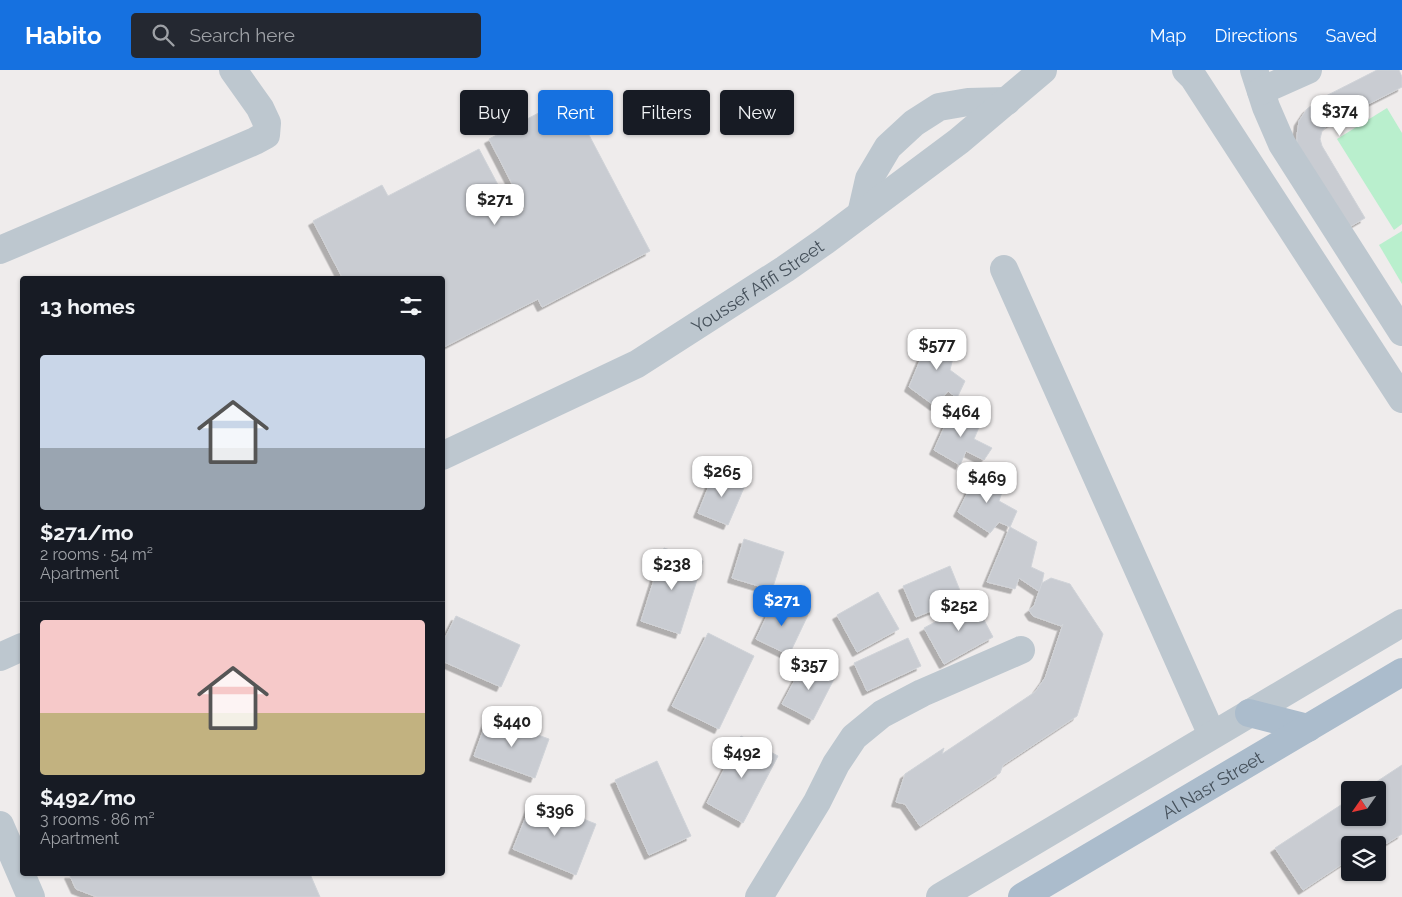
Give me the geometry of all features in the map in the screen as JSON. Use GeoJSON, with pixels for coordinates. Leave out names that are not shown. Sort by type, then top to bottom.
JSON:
{"type":"FeatureCollection","features":[{"type":"Feature","properties":{"kind":"main road","name":"Al Nasr Street"},"geometry":{"type":"LineString","coordinates":[[1022,897],[1402,672]]}},
{"type":"Feature","properties":{"kind":"main road"},"geometry":{"type":"LineString","coordinates":[[1249,713],[1308,728]]}},
{"type":"Feature","properties":{"kind":"street"},"geometry":{"type":"LineString","coordinates":[[0,250],[266,135],[267,123],[264,115],[233,70]]}},
{"type":"Feature","properties":{"kind":"street","name":"Youssef Afifi Street"},"geometry":{"type":"LineString","coordinates":[[445,455],[638,364],[785,269],[861,214],[958,141],[1044,70]]}},
{"type":"Feature","properties":{"kind":"street"},"geometry":{"type":"LineString","coordinates":[[1186,70],[1252,167],[1402,399]]}},
{"type":"Feature","properties":{"kind":"street"},"geometry":{"type":"LineString","coordinates":[[1308,70],[1257,80],[1282,144],[1397,325],[1362,337]]}},
{"type":"Feature","properties":{"kind":"street"},"geometry":{"type":"LineString","coordinates":[[861,214],[869,179],[888,147],[914,123],[939,107],[968,102],[1006,101]]}},
{"type":"Feature","properties":{"kind":"street"},"geometry":{"type":"LineString","coordinates":[[1252,167],[1282,144]]}},
{"type":"Feature","properties":{"kind":"street"},"geometry":{"type":"LineString","coordinates":[[1004,269],[1212,735]]}},
{"type":"Feature","properties":{"kind":"street"},"geometry":{"type":"LineString","coordinates":[[940,897],[1402,623]]}},
{"type":"Feature","properties":{"kind":"street"},"geometry":{"type":"LineString","coordinates":[[0,657],[20,648]]}},
{"type":"Feature","properties":{"kind":"street"},"geometry":{"type":"LineString","coordinates":[[760,897],[817,802],[836,764],[854,737],[882,714],[922,693],[1021,650]]}},
{"type":"Feature","properties":{"kind":"street"},"geometry":{"type":"LineString","coordinates":[[0,825],[20,871]]}},
{"type":"Feature","properties":{"kind":"street"},"geometry":{"type":"LineString","coordinates":[[22,876],[31,897]]}},
{"type":"Feature","properties":{"kind":"green space"},"geometry":{"type":"Polygon","coordinates":[[[1387,108],[1402,133],[1402,224],[1394,230],[1337,139],[1387,108]]]}},
{"type":"Feature","properties":{"kind":"green space"},"geometry":{"type":"Polygon","coordinates":[[[1402,231],[1402,284],[1379,245],[1402,231]]]}},
{"type":"Feature","properties":{"kind":"building"},"geometry":{"type":"Polygon","coordinates":[[[1377,70],[1399,70],[1402,77],[1402,87],[1329,124],[1322,131],[1320,139],[1322,146],[1365,218],[1344,230],[1297,147],[1299,121],[1307,109],[1320,99],[1377,70]]]}},
{"type":"Feature","properties":{"kind":"building"},"geometry":{"type":"Polygon","coordinates":[[[538,113],[538,135],[589,135],[650,251],[542,307],[538,299],[445,346],[445,276],[341,276],[313,221],[382,185],[388,196],[479,149],[514,215],[525,209],[489,139],[497,135],[528,135],[528,119],[538,113]]]}},
{"type":"Feature","properties":{"kind":"building"},"geometry":{"type":"Polygon","coordinates":[[[932,332],[956,345],[950,370],[965,381],[957,398],[948,391],[935,406],[909,387],[932,332]]]}},
{"type":"Feature","properties":{"kind":"building"},"geometry":{"type":"Polygon","coordinates":[[[953,408],[982,420],[974,439],[992,448],[984,460],[966,451],[960,465],[934,450],[953,408]]]}},
{"type":"Feature","properties":{"kind":"building"},"geometry":{"type":"Polygon","coordinates":[[[715,471],[746,483],[728,525],[698,513],[715,471]]]}},
{"type":"Feature","properties":{"kind":"building"},"geometry":{"type":"Polygon","coordinates":[[[978,472],[1005,483],[999,501],[1017,511],[1010,527],[999,522],[990,533],[958,512],[978,472]]]}},
{"type":"Feature","properties":{"kind":"building"},"geometry":{"type":"Polygon","coordinates":[[[1010,527],[1037,542],[1031,567],[1044,573],[1040,592],[1019,578],[1015,589],[987,582],[1010,527]]]}},
{"type":"Feature","properties":{"kind":"building"},"geometry":{"type":"Polygon","coordinates":[[[744,539],[784,552],[772,590],[732,578],[744,539]]]}},
{"type":"Feature","properties":{"kind":"building"},"geometry":{"type":"Polygon","coordinates":[[[664,548],[703,561],[680,634],[641,621],[664,548]]]}},
{"type":"Feature","properties":{"kind":"building"},"geometry":{"type":"Polygon","coordinates":[[[950,566],[963,598],[916,617],[903,586],[950,566]]]}},
{"type":"Feature","properties":{"kind":"building"},"geometry":{"type":"Polygon","coordinates":[[[1051,578],[1070,584],[1103,634],[1077,716],[1003,765],[1000,773],[920,826],[905,804],[896,802],[905,774],[944,748],[942,754],[1035,692],[1045,678],[1063,624],[1061,626],[1033,616],[1029,610],[1034,606],[1042,583],[1051,578]]]}},
{"type":"Feature","properties":{"kind":"building"},"geometry":{"type":"Polygon","coordinates":[[[878,592],[899,629],[857,652],[837,615],[878,592]]]}},
{"type":"Feature","properties":{"kind":"building"},"geometry":{"type":"Polygon","coordinates":[[[775,599],[808,615],[789,655],[756,639],[775,599]]]}},
{"type":"Feature","properties":{"kind":"building"},"geometry":{"type":"Polygon","coordinates":[[[974,601],[993,637],[944,664],[924,628],[974,601]]]}},
{"type":"Feature","properties":{"kind":"building"},"geometry":{"type":"Polygon","coordinates":[[[456,616],[520,645],[501,687],[445,662],[445,638],[456,616]]]}},
{"type":"Feature","properties":{"kind":"building"},"geometry":{"type":"Polygon","coordinates":[[[708,633],[754,656],[719,729],[672,706],[708,633]]]}},
{"type":"Feature","properties":{"kind":"building"},"geometry":{"type":"Polygon","coordinates":[[[908,638],[921,666],[867,691],[854,663],[908,638]]]}},
{"type":"Feature","properties":{"kind":"building"},"geometry":{"type":"Polygon","coordinates":[[[805,661],[835,677],[813,720],[782,704],[805,661]]]}},
{"type":"Feature","properties":{"kind":"building"},"geometry":{"type":"Polygon","coordinates":[[[488,717],[549,739],[535,778],[474,756],[488,717]]]}},
{"type":"Feature","properties":{"kind":"building"},"geometry":{"type":"Polygon","coordinates":[[[741,736],[778,756],[743,823],[707,803],[741,736]]]}},
{"type":"Feature","properties":{"kind":"building"},"geometry":{"type":"Polygon","coordinates":[[[657,761],[691,836],[649,855],[615,780],[657,761]]]}},
{"type":"Feature","properties":{"kind":"building"},"geometry":{"type":"Polygon","coordinates":[[[1402,765],[1402,834],[1386,844],[1386,836],[1341,836],[1341,865],[1303,890],[1275,848],[1341,805],[1341,826],[1386,826],[1386,781],[1378,781],[1402,765]]]}},
{"type":"Feature","properties":{"kind":"building"},"geometry":{"type":"Polygon","coordinates":[[[533,799],[596,824],[576,875],[513,849],[533,799]]]}},
{"type":"Feature","properties":{"kind":"building"},"geometry":{"type":"Polygon","coordinates":[[[70,876],[311,876],[320,897],[97,897],[76,889],[70,876]]]}}]}
